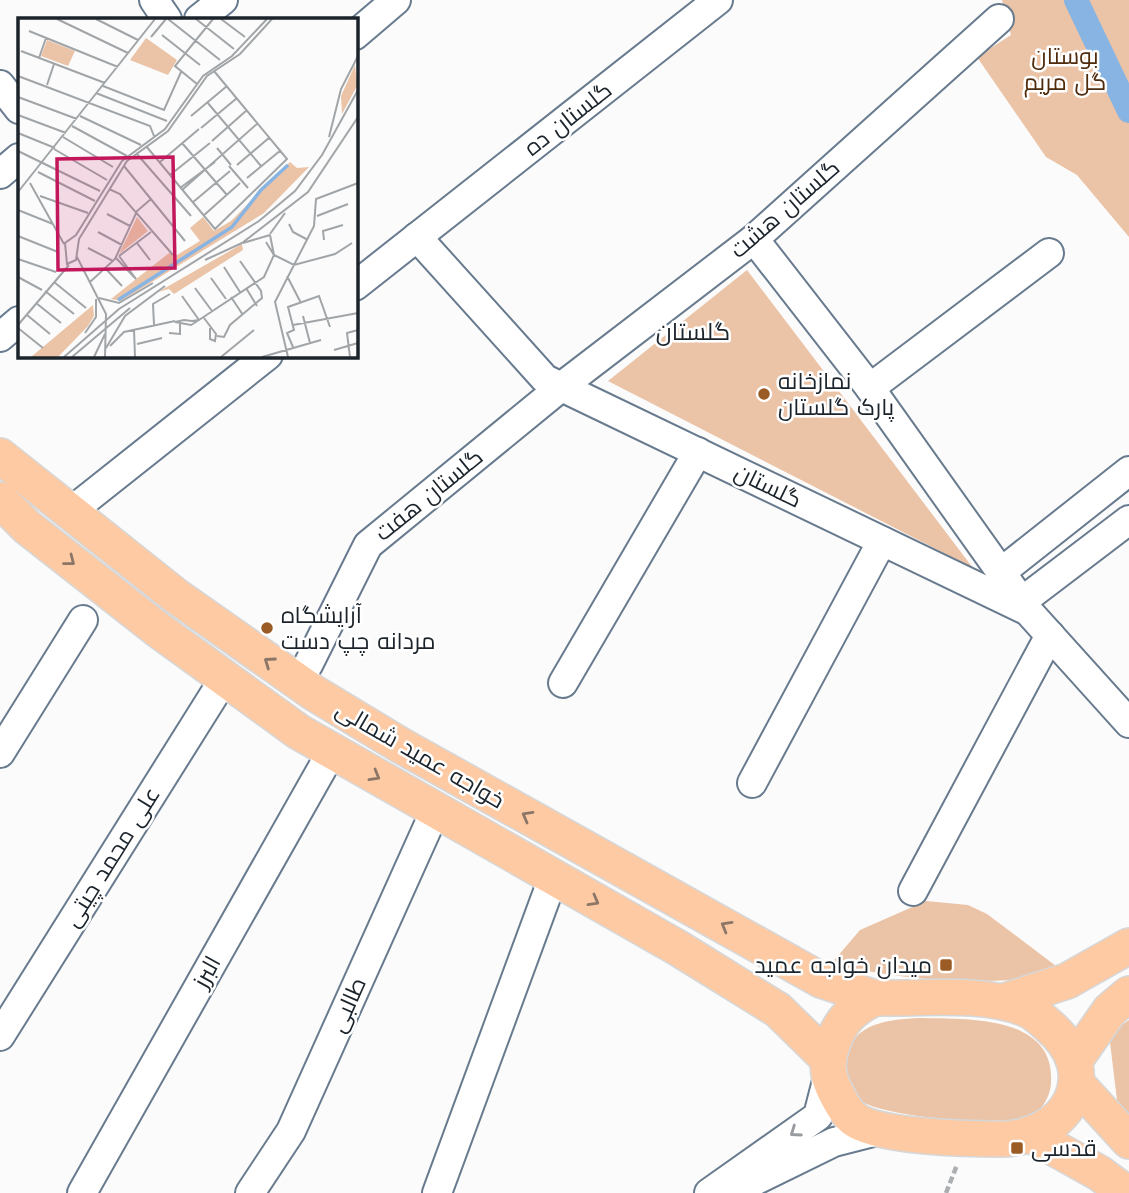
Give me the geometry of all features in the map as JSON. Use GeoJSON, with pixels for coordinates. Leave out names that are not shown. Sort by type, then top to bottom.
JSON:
{"type":"FeatureCollection","features":[{"type":"Feature","properties":{"kind":"main road","name":"خواجه عمید شمالی"},"geometry":{"type":"LineString","coordinates":[[0,456],[176,596],[314,694],[400,746],[807,971],[840,988],[875,999]]}},
{"type":"Feature","properties":{"kind":"main road","name":"خواجه عمید شمالی"},"geometry":{"type":"LineString","coordinates":[[0,500],[27,527],[224,679],[332,751],[778,1010],[828,1068]]}},
{"type":"Feature","properties":{"kind":"main road"},"geometry":{"type":"LineString","coordinates":[[27,527],[61,507]]}},
{"type":"Feature","properties":{"kind":"main road"},"geometry":{"type":"LineString","coordinates":[[1129,946],[1068,981],[1005,1001],[875,999],[854,1008],[835,1031],[828,1068],[854,1120],[881,1130],[967,1138],[1004,1139],[1029,1134],[1053,1124],[1068,1109],[1076,1072],[1097,1027],[1110,1010],[1129,994]]}},
{"type":"Feature","properties":{"kind":"main road"},"geometry":{"type":"LineString","coordinates":[[778,1010],[801,1004],[808,996],[807,971]]}},
{"type":"Feature","properties":{"kind":"main road"},"geometry":{"type":"LineString","coordinates":[[1068,981],[1064,999],[1067,1011],[1081,1023],[1097,1027]]}},
{"type":"Feature","properties":{"kind":"main road"},"geometry":{"type":"LineString","coordinates":[[1005,1001],[1031,1011],[1058,1034],[1076,1072],[1129,1142]]}},
{"type":"Feature","properties":{"kind":"main road"},"geometry":{"type":"LineString","coordinates":[[1029,1134],[1099,1172],[1126,1193]]}},
{"type":"Feature","properties":{"kind":"main road"},"geometry":{"type":"LineString","coordinates":[[1099,1172],[1095,1164],[1099,1146],[1116,1138],[1129,1142]]}},
{"type":"Feature","properties":{"kind":"street"},"geometry":{"type":"LineString","coordinates":[[153,0],[166,18]]}},
{"type":"Feature","properties":{"kind":"street"},"geometry":{"type":"LineString","coordinates":[[200,18],[223,0]]}},
{"type":"Feature","properties":{"kind":"street"},"geometry":{"type":"LineString","coordinates":[[357,33],[396,0]]}},
{"type":"Feature","properties":{"kind":"street","name":"گلستان ده"},"geometry":{"type":"LineString","coordinates":[[357,284],[718,0]]}},
{"type":"Feature","properties":{"kind":"street","name":"گلستان هشت"},"geometry":{"type":"LineString","coordinates":[[561,387],[754,239],[999,19]]}},
{"type":"Feature","properties":{"kind":"street"},"geometry":{"type":"LineString","coordinates":[[0,85],[18,108]]}},
{"type":"Feature","properties":{"kind":"street"},"geometry":{"type":"LineString","coordinates":[[0,174],[18,159]]}},
{"type":"Feature","properties":{"kind":"street","name":"گلستان"},"geometry":{"type":"LineString","coordinates":[[417,237],[545,379],[1025,607],[1127,716]]}},
{"type":"Feature","properties":{"kind":"street"},"geometry":{"type":"LineString","coordinates":[[754,239],[870,388],[1025,607],[1129,520]]}},
{"type":"Feature","properties":{"kind":"street"},"geometry":{"type":"LineString","coordinates":[[870,388],[1049,253]]}},
{"type":"Feature","properties":{"kind":"street"},"geometry":{"type":"LineString","coordinates":[[0,337],[18,322]]}},
{"type":"Feature","properties":{"kind":"street"},"geometry":{"type":"LineString","coordinates":[[61,507],[265,357]]}},
{"type":"Feature","properties":{"kind":"street","name":"گلستان هفت"},"geometry":{"type":"LineString","coordinates":[[308,665],[368,545],[561,387]]}},
{"type":"Feature","properties":{"kind":"street"},"geometry":{"type":"LineString","coordinates":[[562,683],[698,452]]}},
{"type":"Feature","properties":{"kind":"street"},"geometry":{"type":"LineString","coordinates":[[1000,573],[1129,471]]}},
{"type":"Feature","properties":{"kind":"street"},"geometry":{"type":"LineString","coordinates":[[752,783],[882,541]]}},
{"type":"Feature","properties":{"kind":"street"},"geometry":{"type":"LineString","coordinates":[[0,753],[83,620]]}},
{"type":"Feature","properties":{"kind":"street"},"geometry":{"type":"LineString","coordinates":[[913,891],[1050,635]]}},
{"type":"Feature","properties":{"kind":"street","name":"علی محمد چیتی"},"geometry":{"type":"LineString","coordinates":[[0,1036],[224,679]]}},
{"type":"Feature","properties":{"kind":"street","name":"البرز"},"geometry":{"type":"LineString","coordinates":[[82,1193],[332,751]]}},
{"type":"Feature","properties":{"kind":"street","name":"طالبی"},"geometry":{"type":"LineString","coordinates":[[250,1193],[291,1131],[435,811]]}},
{"type":"Feature","properties":{"kind":"street"},"geometry":{"type":"LineString","coordinates":[[437,1193],[553,877]]}},
{"type":"Feature","properties":{"kind":"street"},"geometry":{"type":"LineString","coordinates":[[709,1193],[818,1116],[828,1068]]}},
{"type":"Feature","properties":{"kind":"street"},"geometry":{"type":"LineString","coordinates":[[731,1193],[834,1142],[881,1130]]}},
{"type":"Feature","properties":{"kind":"green space","name":"بوستان گل مریم"},"geometry":{"type":"Polygon","coordinates":[[[1002,0],[1129,0],[1129,237],[1077,175],[1046,157],[977,57],[1011,35],[1002,0]]]}},
{"type":"Feature","properties":{"kind":"green space"},"geometry":{"type":"Polygon","coordinates":[[[747,270],[973,568],[608,381],[747,270]]]}},
{"type":"Feature","properties":{"kind":"green space"},"geometry":{"type":"Polygon","coordinates":[[[926,901],[968,905],[987,914],[1060,969],[1018,979],[967,981],[898,976],[831,964],[860,930],[926,901]]]}},
{"type":"Feature","properties":{"kind":"green space"},"geometry":{"type":"Polygon","coordinates":[[[917,1018],[982,1021],[1023,1032],[1038,1043],[1048,1060],[1051,1087],[1042,1107],[1030,1117],[998,1122],[919,1116],[863,1102],[853,1091],[847,1069],[852,1043],[859,1034],[880,1023],[917,1018]]]}},
{"type":"Feature","properties":{"kind":"green space"},"geometry":{"type":"Polygon","coordinates":[[[1129,1020],[1129,1114],[1117,1100],[1109,1034],[1129,1020]]]}},
{"type":"Feature","properties":{"kind":"waterway"},"geometry":{"type":"LineString","coordinates":[[1076,0],[1129,111]]}},
{"type":"Feature","properties":{"kind":"place","name":"نمازخانه پارک گلستان"},"geometry":{"type":"Point","coordinates":[764,394]}},
{"type":"Feature","properties":{"kind":"place","name":"آرایشگاه مردانه چپ دست"},"geometry":{"type":"Point","coordinates":[267,628]}},
{"type":"Feature","properties":{"kind":"place","name":"میدان خواجه عمید"},"geometry":{"type":"Point","coordinates":[946,965]}},
{"type":"Feature","properties":{"kind":"place","name":"قدسی"},"geometry":{"type":"Point","coordinates":[1017,1148]}},
{"type":"Feature","properties":{"kind":"district","name":"گلستان"},"geometry":{"type":"Point","coordinates":[693,332]}}]}
